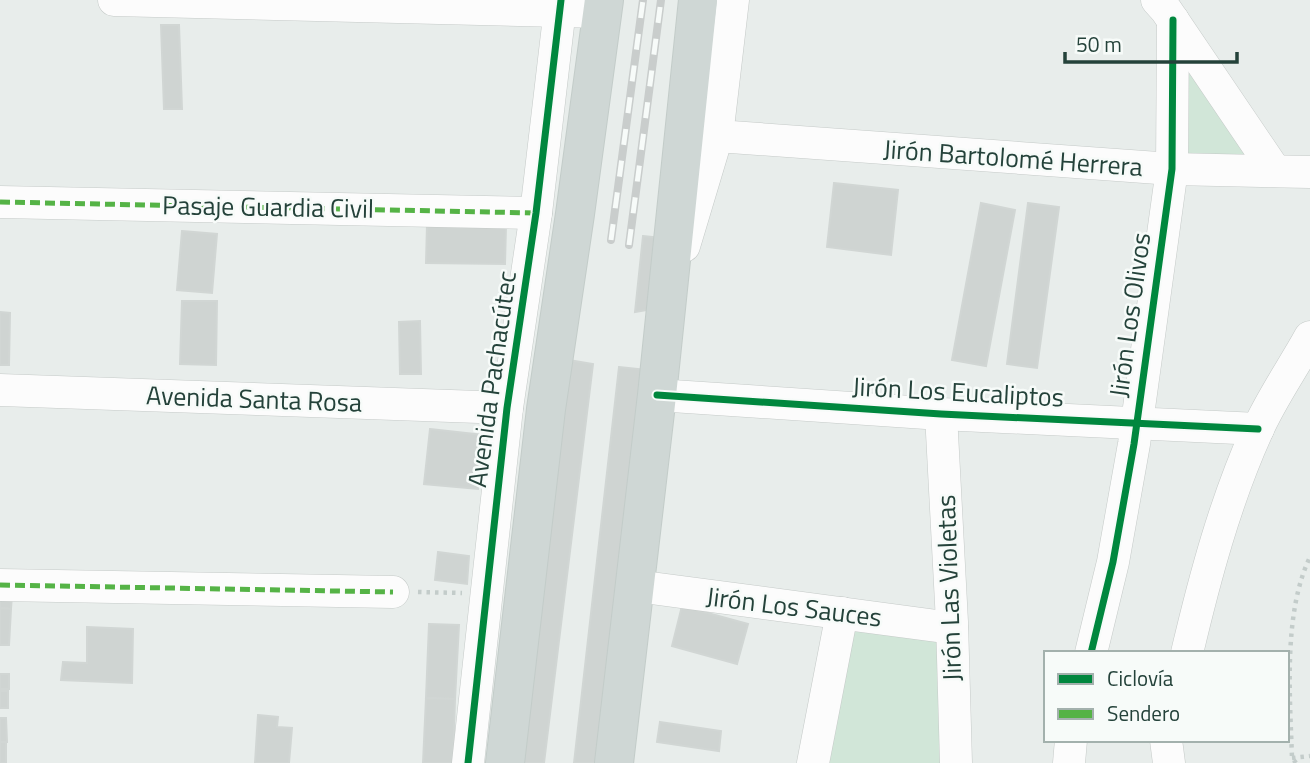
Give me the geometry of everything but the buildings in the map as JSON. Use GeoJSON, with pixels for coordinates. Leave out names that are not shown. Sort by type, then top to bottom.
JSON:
{"type":"FeatureCollection","features":[{"type":"Feature","properties":{"kind":"main road"},"geometry":{"type":"LineString","coordinates":[[614,763],[636,586],[698,0]]}},
{"type":"Feature","properties":{"kind":"main road"},"geometry":{"type":"LineString","coordinates":[[505,763],[545,409],[604,6]]}},
{"type":"Feature","properties":{"kind":"street"},"geometry":{"type":"LineString","coordinates":[[114,0],[604,6]]}},
{"type":"Feature","properties":{"kind":"street"},"geometry":{"type":"LineString","coordinates":[[666,304],[717,136],[733,0]]}},
{"type":"Feature","properties":{"kind":"street","name":"Avenida Pachacútec"},"geometry":{"type":"LineString","coordinates":[[468,763],[508,408],[536,213],[560,6]]}},
{"type":"Feature","properties":{"kind":"street"},"geometry":{"type":"LineString","coordinates":[[1165,10],[1275,172]]}},
{"type":"Feature","properties":{"kind":"street","name":"Jirón Los Olivos"},"geometry":{"type":"LineString","coordinates":[[1091,651],[1113,562],[1172,169],[1165,10]]}},
{"type":"Feature","properties":{"kind":"street","name":"Jirón Bartolomé Herrera"},"geometry":{"type":"LineString","coordinates":[[717,136],[1172,169],[1309,171]]}},
{"type":"Feature","properties":{"kind":"street","name":"Pasaje Guardia Civil"},"geometry":{"type":"LineString","coordinates":[[0,202],[536,213]]}},
{"type":"Feature","properties":{"kind":"street"},"geometry":{"type":"LineString","coordinates":[[1187,651],[1207,570],[1238,476],[1258,429],[1310,337]]}},
{"type":"Feature","properties":{"kind":"street","name":"Avenida Santa Rosa"},"geometry":{"type":"LineString","coordinates":[[0,390],[508,408]]}},
{"type":"Feature","properties":{"kind":"street","name":"Jirón Los Eucaliptos"},"geometry":{"type":"LineString","coordinates":[[657,395],[941,414],[1258,429]]}},
{"type":"Feature","properties":{"kind":"street","name":"Jirón Las Violetas"},"geometry":{"type":"LineString","coordinates":[[941,414],[956,763]]}},
{"type":"Feature","properties":{"kind":"street"},"geometry":{"type":"LineString","coordinates":[[0,585],[393,592]]}},
{"type":"Feature","properties":{"kind":"street","name":"Jirón Los Sauces"},"geometry":{"type":"LineString","coordinates":[[636,586],[952,628]]}},
{"type":"Feature","properties":{"kind":"street"},"geometry":{"type":"LineString","coordinates":[[813,763],[842,613]]}},
{"type":"Feature","properties":{"kind":"street"},"geometry":{"type":"LineString","coordinates":[[1069,763],[1071,742]]}},
{"type":"Feature","properties":{"kind":"street"},"geometry":{"type":"LineString","coordinates":[[1166,742],[1169,763]]}},
{"type":"Feature","properties":{"kind":"path"},"geometry":{"type":"LineString","coordinates":[[1310,557],[1302,573],[1295,600],[1290,694],[1294,760],[1310,756]]}},
{"type":"Feature","properties":{"kind":"path"},"geometry":{"type":"LineString","coordinates":[[393,592],[473,593],[487,596]]}},
{"type":"Feature","properties":{"kind":"green space"},"geometry":{"type":"Polygon","coordinates":[[[1182,51],[1250,157],[1188,157],[1182,51]]]}},
{"type":"Feature","properties":{"kind":"green space"},"geometry":{"type":"Polygon","coordinates":[[[851,623],[941,636],[943,763],[822,763],[851,623]]]}},
{"type":"Feature","properties":{"kind":"railway"},"geometry":{"type":"LineString","coordinates":[[611,240],[643,0]]}},
{"type":"Feature","properties":{"kind":"railway"},"geometry":{"type":"LineString","coordinates":[[629,245],[661,0]]}},
{"type":"Feature","properties":{"kind":"marked path"},"geometry":{"type":"LineString","coordinates":[[0,202],[536,213]]}},
{"type":"Feature","properties":{"kind":"marked path"},"geometry":{"type":"LineString","coordinates":[[0,585],[393,592]]}},
{"type":"Feature","properties":{"kind":"cycle path"},"geometry":{"type":"LineString","coordinates":[[468,763],[507,408],[536,213],[561,0]]}},
{"type":"Feature","properties":{"kind":"cycle path"},"geometry":{"type":"LineString","coordinates":[[1091,651],[1113,562],[1134,444],[1172,169],[1173,20]]}},
{"type":"Feature","properties":{"kind":"cycle path"},"geometry":{"type":"LineString","coordinates":[[657,395],[941,414],[1258,429]]}}]}
